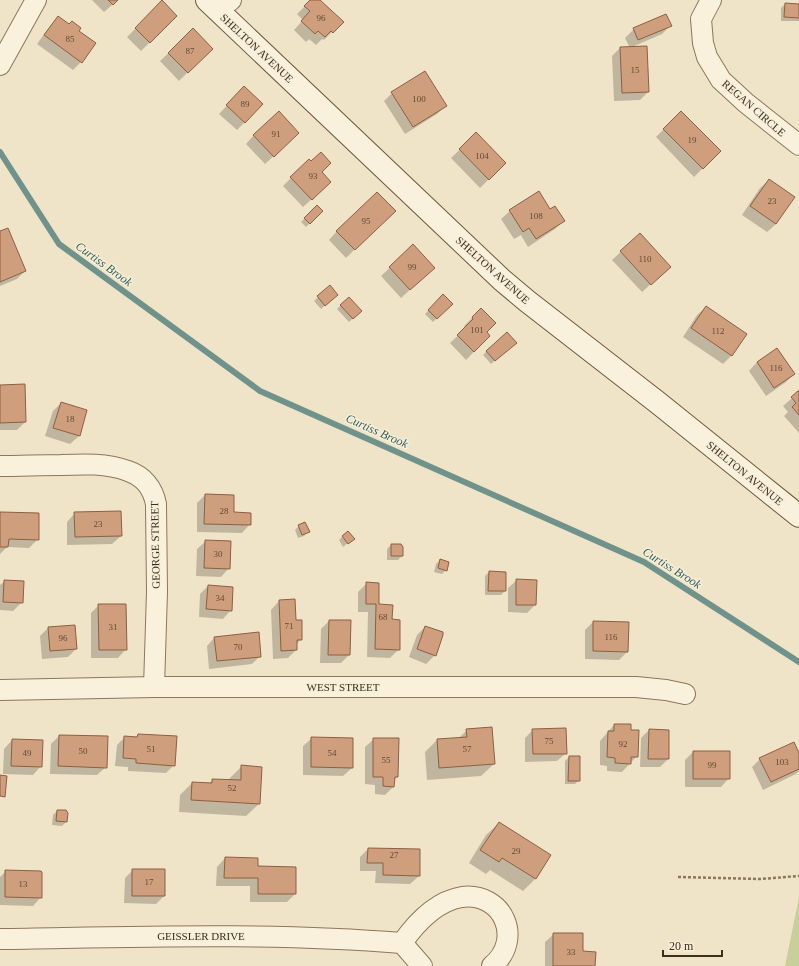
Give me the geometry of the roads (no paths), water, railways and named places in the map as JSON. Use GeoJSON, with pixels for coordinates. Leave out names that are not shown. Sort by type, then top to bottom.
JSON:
{"type":"FeatureCollection","features":[{"type":"Feature","properties":{"kind":"main road","name":"SHELTON AVENUE"},"geometry":{"type":"LineString","coordinates":[[218,3],[473,253],[522,297],[657,402],[799,516]]}},
{"type":"Feature","properties":{"kind":"street"},"geometry":{"type":"LineString","coordinates":[[0,65],[36,0]]}},
{"type":"Feature","properties":{"kind":"street","name":"REGAN CIRCLE"},"geometry":{"type":"LineString","coordinates":[[711,0],[701,19],[706,57],[721,80],[746,103],[799,145]]}},
{"type":"Feature","properties":{"kind":"street","name":"GEORGE STREET"},"geometry":{"type":"LineString","coordinates":[[0,466],[80,464],[109,466],[128,470],[139,476],[150,487],[156,504],[157,592],[154,687]]}},
{"type":"Feature","properties":{"kind":"street","name":"WEST STREET"},"geometry":{"type":"LineString","coordinates":[[0,690],[154,687],[636,687],[666,690],[685,694]]}},
{"type":"Feature","properties":{"kind":"street"},"geometry":{"type":"LineString","coordinates":[[422,966],[402,943],[411,930],[434,909],[461,898],[475,898],[486,901],[498,908],[504,916],[508,930],[507,941],[503,953],[492,966]]}},
{"type":"Feature","properties":{"kind":"street","name":"GEISSLER DRIVE"},"geometry":{"type":"LineString","coordinates":[[0,939],[196,936],[344,938],[402,943]]}},
{"type":"Feature","properties":{"kind":"waterway","name":"Curtiss Brook"},"geometry":{"type":"LineString","coordinates":[[0,152],[59,244],[260,391],[644,562],[799,662]]}}]}
